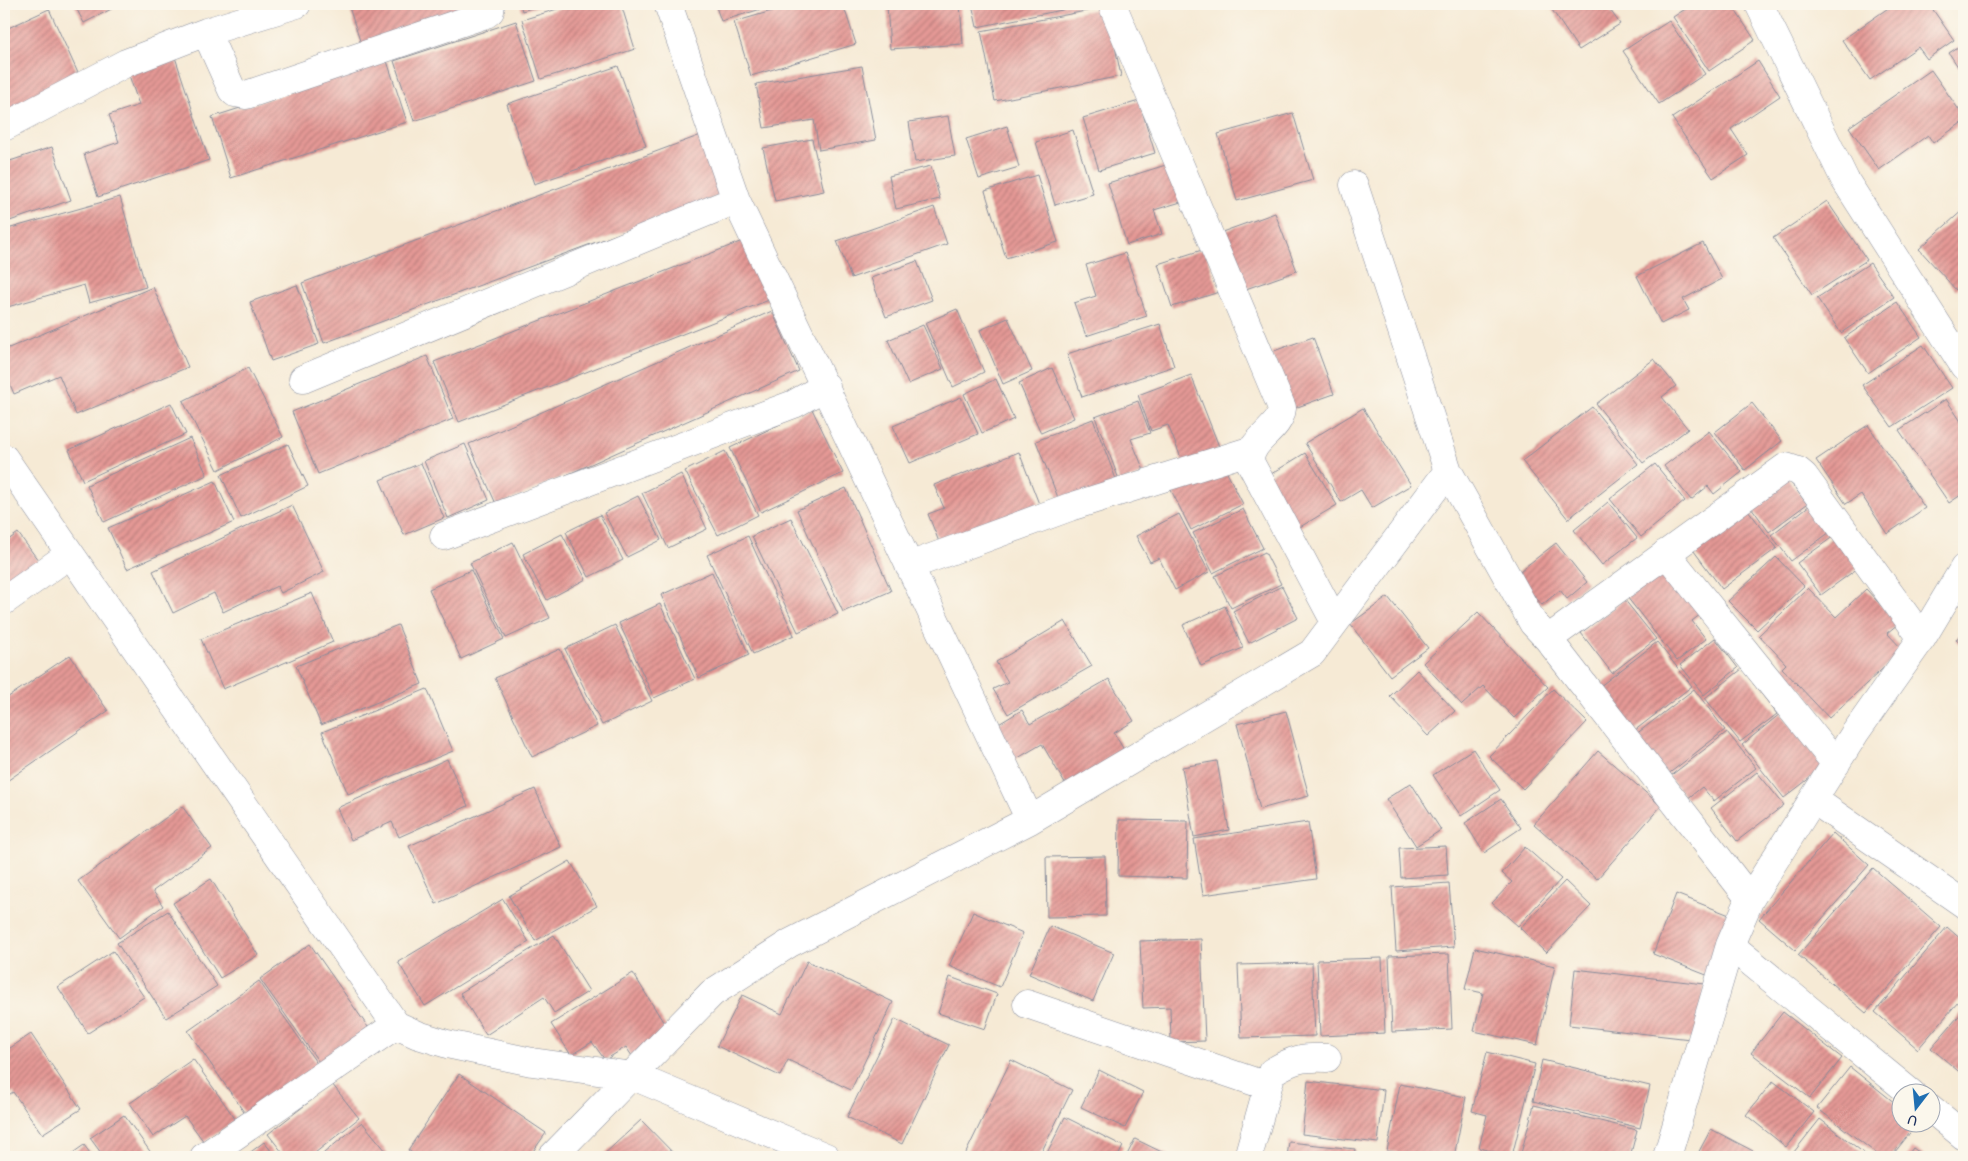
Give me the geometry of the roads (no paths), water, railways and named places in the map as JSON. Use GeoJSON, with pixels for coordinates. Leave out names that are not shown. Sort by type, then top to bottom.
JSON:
{"type":"FeatureCollection","features":[{"type":"Feature","properties":{"kind":"street"},"geometry":{"type":"LineString","coordinates":[[4,127],[126,63],[206,32],[297,4]]}},
{"type":"Feature","properties":{"kind":"street"},"geometry":{"type":"LineString","coordinates":[[206,32],[232,90],[246,95],[486,14],[490,11],[491,4]]}},
{"type":"Feature","properties":{"kind":"street"},"geometry":{"type":"LineString","coordinates":[[668,4],[736,200],[826,386],[1030,820]]}},
{"type":"Feature","properties":{"kind":"street"},"geometry":{"type":"LineString","coordinates":[[909,566],[1070,508],[1252,450],[1279,421],[1282,408],[1112,4]]}},
{"type":"Feature","properties":{"kind":"street"},"geometry":{"type":"LineString","coordinates":[[1759,4],[1845,180],[1964,366]]}},
{"type":"Feature","properties":{"kind":"street"},"geometry":{"type":"LineString","coordinates":[[1354,185],[1448,472],[1533,623],[1548,639],[1750,899]]}},
{"type":"Feature","properties":{"kind":"street"},"geometry":{"type":"LineString","coordinates":[[303,379],[736,200]]}},
{"type":"Feature","properties":{"kind":"street"},"geometry":{"type":"LineString","coordinates":[[444,536],[794,404],[826,386]]}},
{"type":"Feature","properties":{"kind":"street"},"geometry":{"type":"LineString","coordinates":[[1252,450],[1250,462],[1335,622]]}},
{"type":"Feature","properties":{"kind":"street"},"geometry":{"type":"LineString","coordinates":[[4,458],[396,1025],[418,1035],[446,1044],[532,1062],[633,1076],[826,1157]]}},
{"type":"Feature","properties":{"kind":"street"},"geometry":{"type":"LineString","coordinates":[[1548,639],[1786,467],[1798,471],[1827,505],[1922,638]]}},
{"type":"Feature","properties":{"kind":"street"},"geometry":{"type":"LineString","coordinates":[[552,1157],[712,993],[790,944],[1030,820],[1312,654],[1448,472]]}},
{"type":"Feature","properties":{"kind":"street"},"geometry":{"type":"LineString","coordinates":[[1666,553],[1836,764]]}},
{"type":"Feature","properties":{"kind":"street"},"geometry":{"type":"LineString","coordinates":[[4,601],[70,554]]}},
{"type":"Feature","properties":{"kind":"street"},"geometry":{"type":"LineString","coordinates":[[1667,1157],[1730,945],[1750,899],[1855,733],[1922,638],[1964,568]]}},
{"type":"Feature","properties":{"kind":"street"},"geometry":{"type":"LineString","coordinates":[[1814,800],[1964,904]]}},
{"type":"Feature","properties":{"kind":"street"},"geometry":{"type":"LineString","coordinates":[[1730,945],[1900,1084]]}},
{"type":"Feature","properties":{"kind":"street"},"geometry":{"type":"LineString","coordinates":[[1027,1004],[1267,1086]]}},
{"type":"Feature","properties":{"kind":"street"},"geometry":{"type":"LineString","coordinates":[[204,1157],[396,1025]]}},
{"type":"Feature","properties":{"kind":"street"},"geometry":{"type":"LineString","coordinates":[[1248,1157],[1272,1072],[1291,1060],[1306,1057],[1327,1058]]}},
{"type":"Feature","properties":{"kind":"street"},"geometry":{"type":"LineString","coordinates":[[1940,1116],[1964,1136]]}}]}
